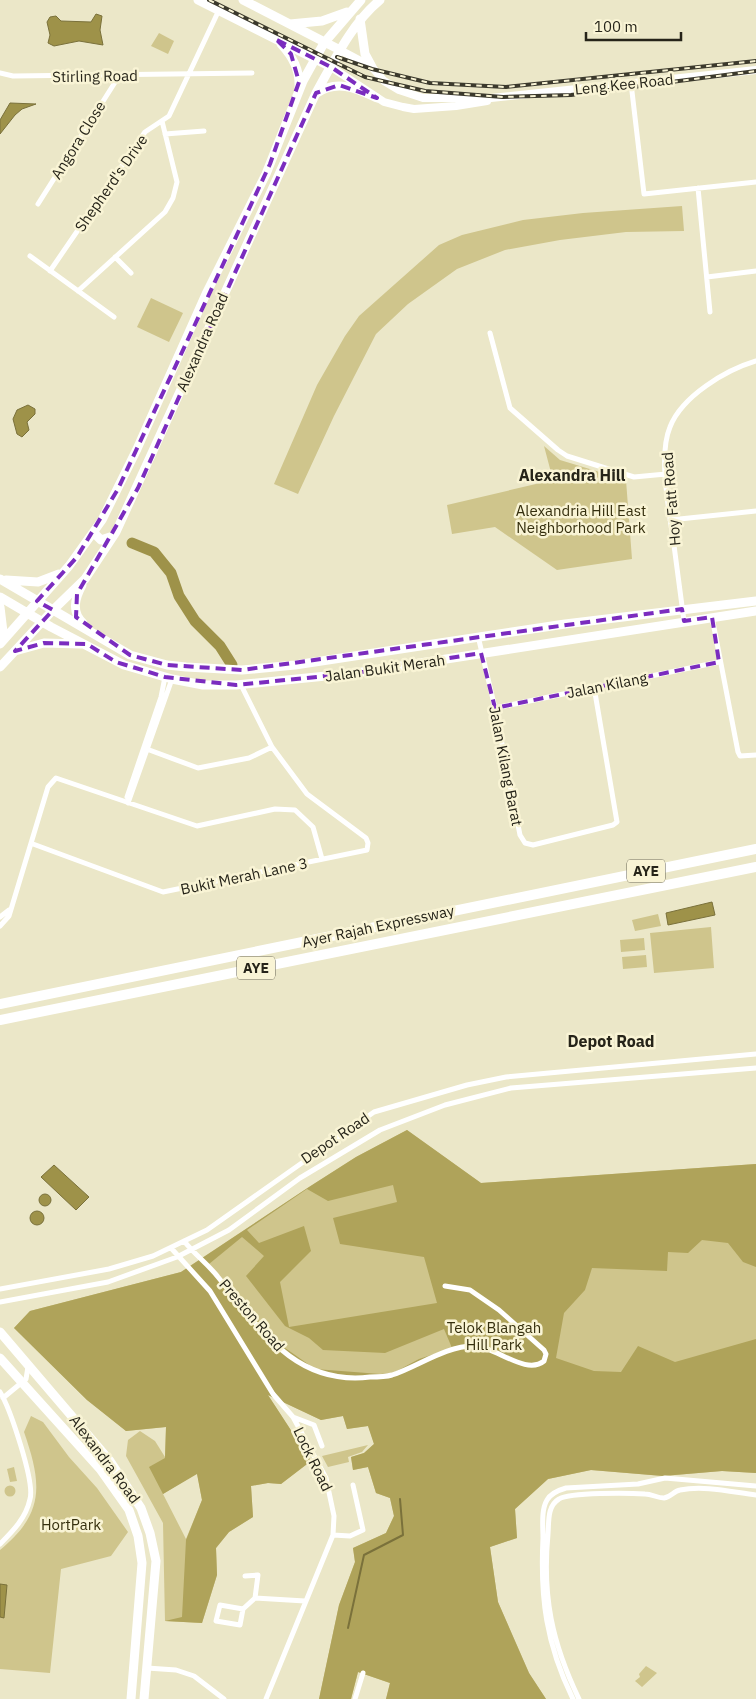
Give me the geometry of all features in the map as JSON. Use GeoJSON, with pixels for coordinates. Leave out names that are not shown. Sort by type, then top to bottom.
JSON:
{"type":"FeatureCollection","features":[{"type":"Feature","properties":{"kind":"highway","name":"Ayer Rajah Expressway"},"geometry":{"type":"LineString","coordinates":[[0,1004],[756,850]]}},
{"type":"Feature","properties":{"kind":"highway","name":"Ayer Rajah Expressway"},"geometry":{"type":"LineString","coordinates":[[0,1020],[756,867]]}},
{"type":"Feature","properties":{"kind":"main road"},"geometry":{"type":"LineString","coordinates":[[198,0],[331,67]]}},
{"type":"Feature","properties":{"kind":"main road"},"geometry":{"type":"LineString","coordinates":[[243,0],[340,50]]}},
{"type":"Feature","properties":{"kind":"main road","name":"Alexandra Road"},"geometry":{"type":"LineString","coordinates":[[0,643],[69,566],[94,533],[134,456],[206,294],[266,174],[298,91],[324,43],[361,0]]}},
{"type":"Feature","properties":{"kind":"main road","name":"Alexandra Road"},"geometry":{"type":"LineString","coordinates":[[0,667],[85,579],[113,536],[138,488],[237,264],[316,93],[340,50],[360,20],[380,0]]}},
{"type":"Feature","properties":{"kind":"main road"},"geometry":{"type":"LineString","coordinates":[[287,24],[322,22],[350,11]]}},
{"type":"Feature","properties":{"kind":"main road"},"geometry":{"type":"LineString","coordinates":[[360,20],[365,54],[372,67]]}},
{"type":"Feature","properties":{"kind":"main road"},"geometry":{"type":"LineString","coordinates":[[277,40],[291,54],[297,68],[298,91]]}},
{"type":"Feature","properties":{"kind":"main road"},"geometry":{"type":"LineString","coordinates":[[316,93],[339,85],[352,86],[377,98]]}},
{"type":"Feature","properties":{"kind":"main road"},"geometry":{"type":"LineString","coordinates":[[266,174],[275,169],[278,172],[278,178]]}},
{"type":"Feature","properties":{"kind":"main road"},"geometry":{"type":"LineString","coordinates":[[94,533],[101,540],[113,536]]}},
{"type":"Feature","properties":{"kind":"main road"},"geometry":{"type":"LineString","coordinates":[[0,579],[38,582],[54,577],[69,566]]}},
{"type":"Feature","properties":{"kind":"main road","name":"Jalan Bukit Merah"},"geometry":{"type":"LineString","coordinates":[[0,579],[130,655],[167,665],[242,670],[316,662],[544,627],[756,601]]}},
{"type":"Feature","properties":{"kind":"main road"},"geometry":{"type":"LineString","coordinates":[[85,579],[77,594],[75,612],[76,618],[94,633]]}},
{"type":"Feature","properties":{"kind":"main road","name":"Jalan Bukit Merah"},"geometry":{"type":"LineString","coordinates":[[0,597],[43,622],[87,644],[116,662],[168,678],[202,684],[242,685],[318,678],[756,611]]}},
{"type":"Feature","properties":{"kind":"main road"},"geometry":{"type":"LineString","coordinates":[[0,607],[3,632],[0,643]]}},
{"type":"Feature","properties":{"kind":"main road"},"geometry":{"type":"LineString","coordinates":[[544,627],[560,630],[565,640]]}},
{"type":"Feature","properties":{"kind":"main road"},"geometry":{"type":"LineString","coordinates":[[15,651],[44,643],[87,644]]}},
{"type":"Feature","properties":{"kind":"main road"},"geometry":{"type":"LineString","coordinates":[[316,662],[318,678]]}},
{"type":"Feature","properties":{"kind":"main road","name":"Alexandra Road"},"geometry":{"type":"LineString","coordinates":[[0,1332],[110,1461],[141,1508],[150,1533],[156,1561],[144,1699]]}},
{"type":"Feature","properties":{"kind":"main road","name":"Alexandra Road"},"geometry":{"type":"LineString","coordinates":[[0,1358],[38,1403],[100,1469],[129,1510],[138,1536],[142,1563],[131,1699]]}},
{"type":"Feature","properties":{"kind":"main road"},"geometry":{"type":"LineString","coordinates":[[38,1403],[38,1393],[42,1390],[51,1390]]}},
{"type":"Feature","properties":{"kind":"main road"},"geometry":{"type":"LineString","coordinates":[[138,1699],[144,1686]]}},
{"type":"Feature","properties":{"kind":"street"},"geometry":{"type":"LineString","coordinates":[[191,74],[220,10]]}},
{"type":"Feature","properties":{"kind":"street","name":"Leng Kee Road"},"geometry":{"type":"LineString","coordinates":[[340,50],[372,67],[384,81],[413,96],[423,98],[491,98],[756,70]]}},
{"type":"Feature","properties":{"kind":"street","name":"Leng Kee Road"},"geometry":{"type":"LineString","coordinates":[[331,67],[377,98],[389,104],[414,109],[483,102],[491,98]]}},
{"type":"Feature","properties":{"kind":"street","name":"Stirling Road"},"geometry":{"type":"LineString","coordinates":[[0,74],[13,76],[119,76],[252,73]]}},
{"type":"Feature","properties":{"kind":"street","name":"Shepherd's Drive"},"geometry":{"type":"LineString","coordinates":[[50,270],[145,132],[162,121],[173,109],[191,74]]}},
{"type":"Feature","properties":{"kind":"street","name":"Angora Close"},"geometry":{"type":"LineString","coordinates":[[38,204],[119,76]]}},
{"type":"Feature","properties":{"kind":"street"},"geometry":{"type":"LineString","coordinates":[[631,83],[644,194],[756,182]]}},
{"type":"Feature","properties":{"kind":"street"},"geometry":{"type":"LineString","coordinates":[[78,291],[165,212],[173,198],[177,182],[162,121]]}},
{"type":"Feature","properties":{"kind":"street"},"geometry":{"type":"LineString","coordinates":[[165,134],[204,130]]}},
{"type":"Feature","properties":{"kind":"street"},"geometry":{"type":"LineString","coordinates":[[698,188],[710,312]]}},
{"type":"Feature","properties":{"kind":"street"},"geometry":{"type":"LineString","coordinates":[[30,256],[114,317]]}},
{"type":"Feature","properties":{"kind":"street"},"geometry":{"type":"LineString","coordinates":[[115,257],[131,273]]}},
{"type":"Feature","properties":{"kind":"street"},"geometry":{"type":"LineString","coordinates":[[707,277],[756,270]]}},
{"type":"Feature","properties":{"kind":"street"},"geometry":{"type":"LineString","coordinates":[[490,333],[510,408],[558,450],[567,456],[634,477],[666,474]]}},
{"type":"Feature","properties":{"kind":"street","name":"Hoy Fatt Road"},"geometry":{"type":"LineString","coordinates":[[684,621],[670,520],[666,474],[667,438],[673,422],[682,409],[708,385],[726,372],[756,361]]}},
{"type":"Feature","properties":{"kind":"street"},"geometry":{"type":"LineString","coordinates":[[670,520],[756,511]]}},
{"type":"Feature","properties":{"kind":"street"},"geometry":{"type":"LineString","coordinates":[[712,617],[739,754],[743,757],[756,755]]}},
{"type":"Feature","properties":{"kind":"street","name":"Jalan Kilang Barat"},"geometry":{"type":"LineString","coordinates":[[478,636],[495,708],[520,835],[525,843],[533,844],[560,838],[613,825],[617,822],[594,688]]}},
{"type":"Feature","properties":{"kind":"street","name":"Jalan Kilang"},"geometry":{"type":"LineString","coordinates":[[495,708],[720,662]]}},
{"type":"Feature","properties":{"kind":"street"},"geometry":{"type":"LineString","coordinates":[[127,802],[168,678]]}},
{"type":"Feature","properties":{"kind":"street"},"geometry":{"type":"LineString","coordinates":[[242,685],[272,747],[307,794],[368,840],[367,850],[322,860]]}},
{"type":"Feature","properties":{"kind":"street"},"geometry":{"type":"LineString","coordinates":[[146,749],[198,768],[250,758],[272,747]]}},
{"type":"Feature","properties":{"kind":"street","name":"Bukit Merah Lane 3"},"geometry":{"type":"LineString","coordinates":[[56,778],[127,802],[196,826],[275,809],[295,810],[306,817],[314,827],[322,860],[163,892],[33,844],[48,787],[56,778]]}},
{"type":"Feature","properties":{"kind":"street"},"geometry":{"type":"LineString","coordinates":[[0,926],[9,916],[9,910],[33,844]]}},
{"type":"Feature","properties":{"kind":"street"},"geometry":{"type":"LineString","coordinates":[[0,917],[9,910]]}},
{"type":"Feature","properties":{"kind":"street","name":"Depot Road"},"geometry":{"type":"LineString","coordinates":[[0,1289],[109,1269],[153,1256],[170,1248],[207,1230],[374,1112],[467,1085],[506,1077],[756,1054]]}},
{"type":"Feature","properties":{"kind":"street","name":"Depot Road"},"geometry":{"type":"LineString","coordinates":[[0,1302],[108,1282],[177,1257],[229,1230],[300,1178],[372,1135],[445,1105],[511,1088],[756,1068]]}},
{"type":"Feature","properties":{"kind":"street","name":"Preston Road"},"geometry":{"type":"LineString","coordinates":[[184,1241],[212,1269],[283,1352],[304,1367],[328,1377],[358,1379],[391,1375],[434,1356],[463,1347],[475,1346],[487,1347],[512,1360],[533,1366],[544,1361],[546,1354],[544,1350],[499,1310],[470,1290],[445,1286]]}},
{"type":"Feature","properties":{"kind":"street","name":"Lock Road"},"geometry":{"type":"LineString","coordinates":[[170,1248],[210,1291],[273,1394],[293,1416],[326,1478],[334,1516],[332,1535],[266,1699]]}},
{"type":"Feature","properties":{"kind":"street"},"geometry":{"type":"LineString","coordinates":[[0,1544],[20,1523],[31,1498],[28,1469],[2,1395],[21,1383],[28,1375],[28,1363]]}},
{"type":"Feature","properties":{"kind":"street"},"geometry":{"type":"LineString","coordinates":[[293,1416],[314,1425],[322,1446]]}},
{"type":"Feature","properties":{"kind":"street"},"geometry":{"type":"LineString","coordinates":[[572,1699],[550,1644],[544,1612],[544,1508],[548,1498],[566,1488],[638,1484],[665,1478],[756,1486]]}},
{"type":"Feature","properties":{"kind":"street"},"geometry":{"type":"LineString","coordinates":[[650,1494],[649,1485],[652,1480]]}},
{"type":"Feature","properties":{"kind":"street"},"geometry":{"type":"LineString","coordinates":[[332,1535],[350,1536],[363,1530],[353,1484]]}},
{"type":"Feature","properties":{"kind":"street"},"geometry":{"type":"LineString","coordinates":[[579,1699],[561,1659],[552,1627],[546,1592],[544,1571],[550,1510],[559,1499],[621,1493],[650,1494],[662,1498],[681,1490],[701,1489],[756,1495]]}},
{"type":"Feature","properties":{"kind":"street"},"geometry":{"type":"LineString","coordinates":[[245,1576],[258,1575],[256,1598]]}},
{"type":"Feature","properties":{"kind":"street"},"geometry":{"type":"LineString","coordinates":[[243,1609],[220,1605],[216,1621],[240,1625],[243,1609],[256,1598],[306,1601]]}},
{"type":"Feature","properties":{"kind":"street"},"geometry":{"type":"LineString","coordinates":[[147,1668],[176,1670],[194,1676],[224,1699]]}},
{"type":"Feature","properties":{"kind":"street"},"geometry":{"type":"LineString","coordinates":[[356,1699],[363,1673]]}},
{"type":"Feature","properties":{"kind":"highlighted area"},"geometry":{"type":"Polygon","coordinates":[[[277,40],[331,67],[377,98],[339,85],[316,93],[138,488],[77,594],[76,617],[130,655],[167,665],[242,670],[682,609],[684,621],[712,617],[719,662],[495,708],[481,653],[356,673],[236,685],[165,677],[116,662],[87,644],[44,643],[15,651],[53,610],[37,601],[77,557],[118,489],[270,164],[299,82],[291,54],[277,40]]]}},
{"type":"Feature","properties":{"kind":"green space"},"geometry":{"type":"Polygon","coordinates":[[[159,33],[174,41],[168,54],[151,46],[159,33]]]}},
{"type":"Feature","properties":{"kind":"green space"},"geometry":{"type":"Polygon","coordinates":[[[682,206],[684,231],[626,232],[560,240],[505,250],[457,269],[408,304],[376,334],[334,416],[298,494],[274,484],[317,385],[345,336],[359,316],[439,245],[462,235],[523,220],[583,213],[682,206]]]}},
{"type":"Feature","properties":{"kind":"green space"},"geometry":{"type":"Polygon","coordinates":[[[151,298],[183,313],[169,342],[137,327],[151,298]]]}},
{"type":"Feature","properties":{"kind":"green space","name":"Alexandria Hill East Neighborhood Park"},"geometry":{"type":"Polygon","coordinates":[[[544,446],[560,460],[626,480],[632,559],[557,570],[495,527],[452,534],[447,505],[553,480],[544,446]]]}},
{"type":"Feature","properties":{"kind":"green space"},"geometry":{"type":"Polygon","coordinates":[[[658,914],[661,926],[635,931],[632,920],[658,914]]]}},
{"type":"Feature","properties":{"kind":"green space"},"geometry":{"type":"Polygon","coordinates":[[[711,927],[714,968],[654,973],[650,933],[711,927]]]}},
{"type":"Feature","properties":{"kind":"green space"},"geometry":{"type":"Polygon","coordinates":[[[644,938],[645,950],[621,952],[620,940],[644,938]]]}},
{"type":"Feature","properties":{"kind":"green space"},"geometry":{"type":"Polygon","coordinates":[[[646,955],[647,967],[623,969],[622,957],[646,955]]]}},
{"type":"Feature","properties":{"kind":"green space","name":"Telok Blangah Hill Park"},"geometry":{"type":"Polygon","coordinates":[[[407,1130],[481,1183],[756,1164],[756,1473],[722,1471],[663,1476],[591,1470],[548,1479],[515,1509],[517,1538],[490,1547],[498,1602],[529,1673],[546,1699],[386,1699],[390,1683],[358,1672],[351,1699],[319,1699],[339,1605],[355,1562],[353,1548],[386,1533],[394,1516],[390,1498],[376,1493],[368,1467],[353,1470],[351,1457],[364,1453],[374,1444],[368,1426],[347,1429],[343,1416],[321,1420],[268,1395],[311,1461],[281,1484],[268,1483],[251,1486],[253,1517],[229,1532],[216,1548],[217,1575],[202,1623],[165,1621],[163,1523],[126,1456],[128,1440],[140,1431],[155,1441],[165,1457],[166,1427],[126,1431],[87,1400],[14,1328],[30,1311],[181,1272],[356,1157],[407,1130]],[[197,1473],[163,1494],[186,1539],[202,1500],[197,1473]]]}},
{"type":"Feature","properties":{"kind":"green space","name":"Telok Blangah Hill Park"},"geometry":{"type":"Polygon","coordinates":[[[407,1130],[481,1183],[756,1164],[756,1267],[743,1262],[728,1243],[702,1240],[688,1253],[668,1252],[667,1271],[592,1268],[585,1290],[564,1313],[556,1358],[594,1371],[621,1372],[638,1346],[675,1362],[756,1339],[756,1473],[722,1471],[663,1476],[591,1470],[548,1479],[515,1509],[517,1538],[490,1547],[498,1602],[529,1673],[546,1699],[386,1699],[390,1683],[358,1672],[351,1699],[319,1699],[339,1605],[355,1562],[353,1548],[386,1533],[394,1516],[390,1498],[376,1493],[368,1467],[353,1470],[351,1457],[364,1453],[374,1444],[368,1426],[347,1429],[343,1416],[321,1420],[268,1395],[311,1461],[281,1484],[268,1483],[251,1486],[253,1517],[229,1532],[216,1548],[217,1575],[202,1623],[165,1621],[182,1617],[186,1540],[202,1500],[197,1474],[163,1494],[149,1467],[165,1458],[166,1427],[126,1431],[87,1400],[14,1328],[30,1311],[181,1272],[309,1187],[356,1157],[407,1130]],[[393,1185],[328,1201],[307,1189],[247,1230],[259,1243],[304,1226],[311,1251],[280,1282],[289,1327],[437,1303],[424,1257],[340,1244],[333,1218],[397,1202],[393,1185]],[[242,1237],[209,1264],[278,1343],[315,1369],[380,1374],[393,1373],[419,1359],[452,1348],[444,1329],[385,1353],[323,1350],[309,1338],[285,1326],[246,1276],[264,1256],[242,1237]]]}},
{"type":"Feature","properties":{"kind":"green space","name":"HortPark"},"geometry":{"type":"Polygon","coordinates":[[[31,1416],[43,1422],[69,1457],[97,1488],[128,1532],[111,1556],[61,1569],[50,1673],[0,1669],[0,1550],[25,1523],[36,1497],[34,1467],[24,1432],[31,1416]]]}},
{"type":"Feature","properties":{"kind":"green space"},"geometry":{"type":"Polygon","coordinates":[[[368,1445],[362,1452],[348,1457],[349,1462],[328,1467],[322,1456],[368,1445]]]}},
{"type":"Feature","properties":{"kind":"green space"},"geometry":{"type":"Polygon","coordinates":[[[14,1467],[17,1481],[10,1482],[7,1469],[14,1467]]]}},
{"type":"Feature","properties":{"kind":"green space"},"geometry":{"type":"Polygon","coordinates":[[[10,1485],[16,1491],[10,1497],[4,1491],[10,1485]]]}},
{"type":"Feature","properties":{"kind":"green space"},"geometry":{"type":"Polygon","coordinates":[[[646,1666],[657,1673],[642,1687],[635,1681],[640,1677],[639,1674],[646,1666]]]}},
{"type":"Feature","properties":{"kind":"shaded area"},"geometry":{"type":"Polygon","coordinates":[[[96,14],[102,16],[100,30],[103,45],[79,41],[54,46],[48,43],[50,35],[47,22],[50,17],[56,16],[61,21],[91,22],[96,14]]]}},
{"type":"Feature","properties":{"kind":"shaded area"},"geometry":{"type":"Polygon","coordinates":[[[10,103],[36,104],[22,109],[0,134],[0,120],[10,103]]]}},
{"type":"Feature","properties":{"kind":"shaded area"},"geometry":{"type":"Polygon","coordinates":[[[28,405],[35,409],[35,414],[27,422],[29,430],[22,437],[17,434],[13,419],[17,410],[28,405]]]}},
{"type":"Feature","properties":{"kind":"shaded area"},"geometry":{"type":"Polygon","coordinates":[[[712,902],[715,915],[668,925],[666,913],[712,902]]]}},
{"type":"Feature","properties":{"kind":"shaded area"},"geometry":{"type":"Polygon","coordinates":[[[54,1165],[89,1197],[76,1210],[41,1177],[54,1165]]]}},
{"type":"Feature","properties":{"kind":"shaded area"},"geometry":{"type":"Polygon","coordinates":[[[43,1194],[47,1194],[51,1200],[47,1206],[43,1206],[39,1202],[39,1198],[43,1194]]]}},
{"type":"Feature","properties":{"kind":"shaded area"},"geometry":{"type":"Polygon","coordinates":[[[37,1211],[42,1213],[44,1218],[42,1223],[37,1225],[32,1223],[30,1218],[32,1213],[37,1211]]]}},
{"type":"Feature","properties":{"kind":"shaded area"},"geometry":{"type":"Polygon","coordinates":[[[0,1584],[7,1585],[4,1618],[0,1617],[0,1584]]]}},
{"type":"Feature","properties":{"kind":"waterway"},"geometry":{"type":"LineString","coordinates":[[132,543],[154,552],[171,573],[179,596],[195,621],[220,646],[232,665]]}},
{"type":"Feature","properties":{"kind":"waterway"},"geometry":{"type":"LineString","coordinates":[[348,1628],[364,1555],[403,1535],[400,1499]]}},
{"type":"Feature","properties":{"kind":"railway"},"geometry":{"type":"LineString","coordinates":[[209,0],[365,77],[425,91],[503,97],[571,95],[756,71]]}},
{"type":"Feature","properties":{"kind":"railway"},"geometry":{"type":"LineString","coordinates":[[337,57],[372,69],[430,83],[506,87],[756,61]]}},
{"type":"Feature","properties":{"kind":"district","name":"Alexandra Hill"},"geometry":{"type":"Point","coordinates":[572,475]}},
{"type":"Feature","properties":{"kind":"district","name":"Depot Road"},"geometry":{"type":"Point","coordinates":[611,1041]}}]}
